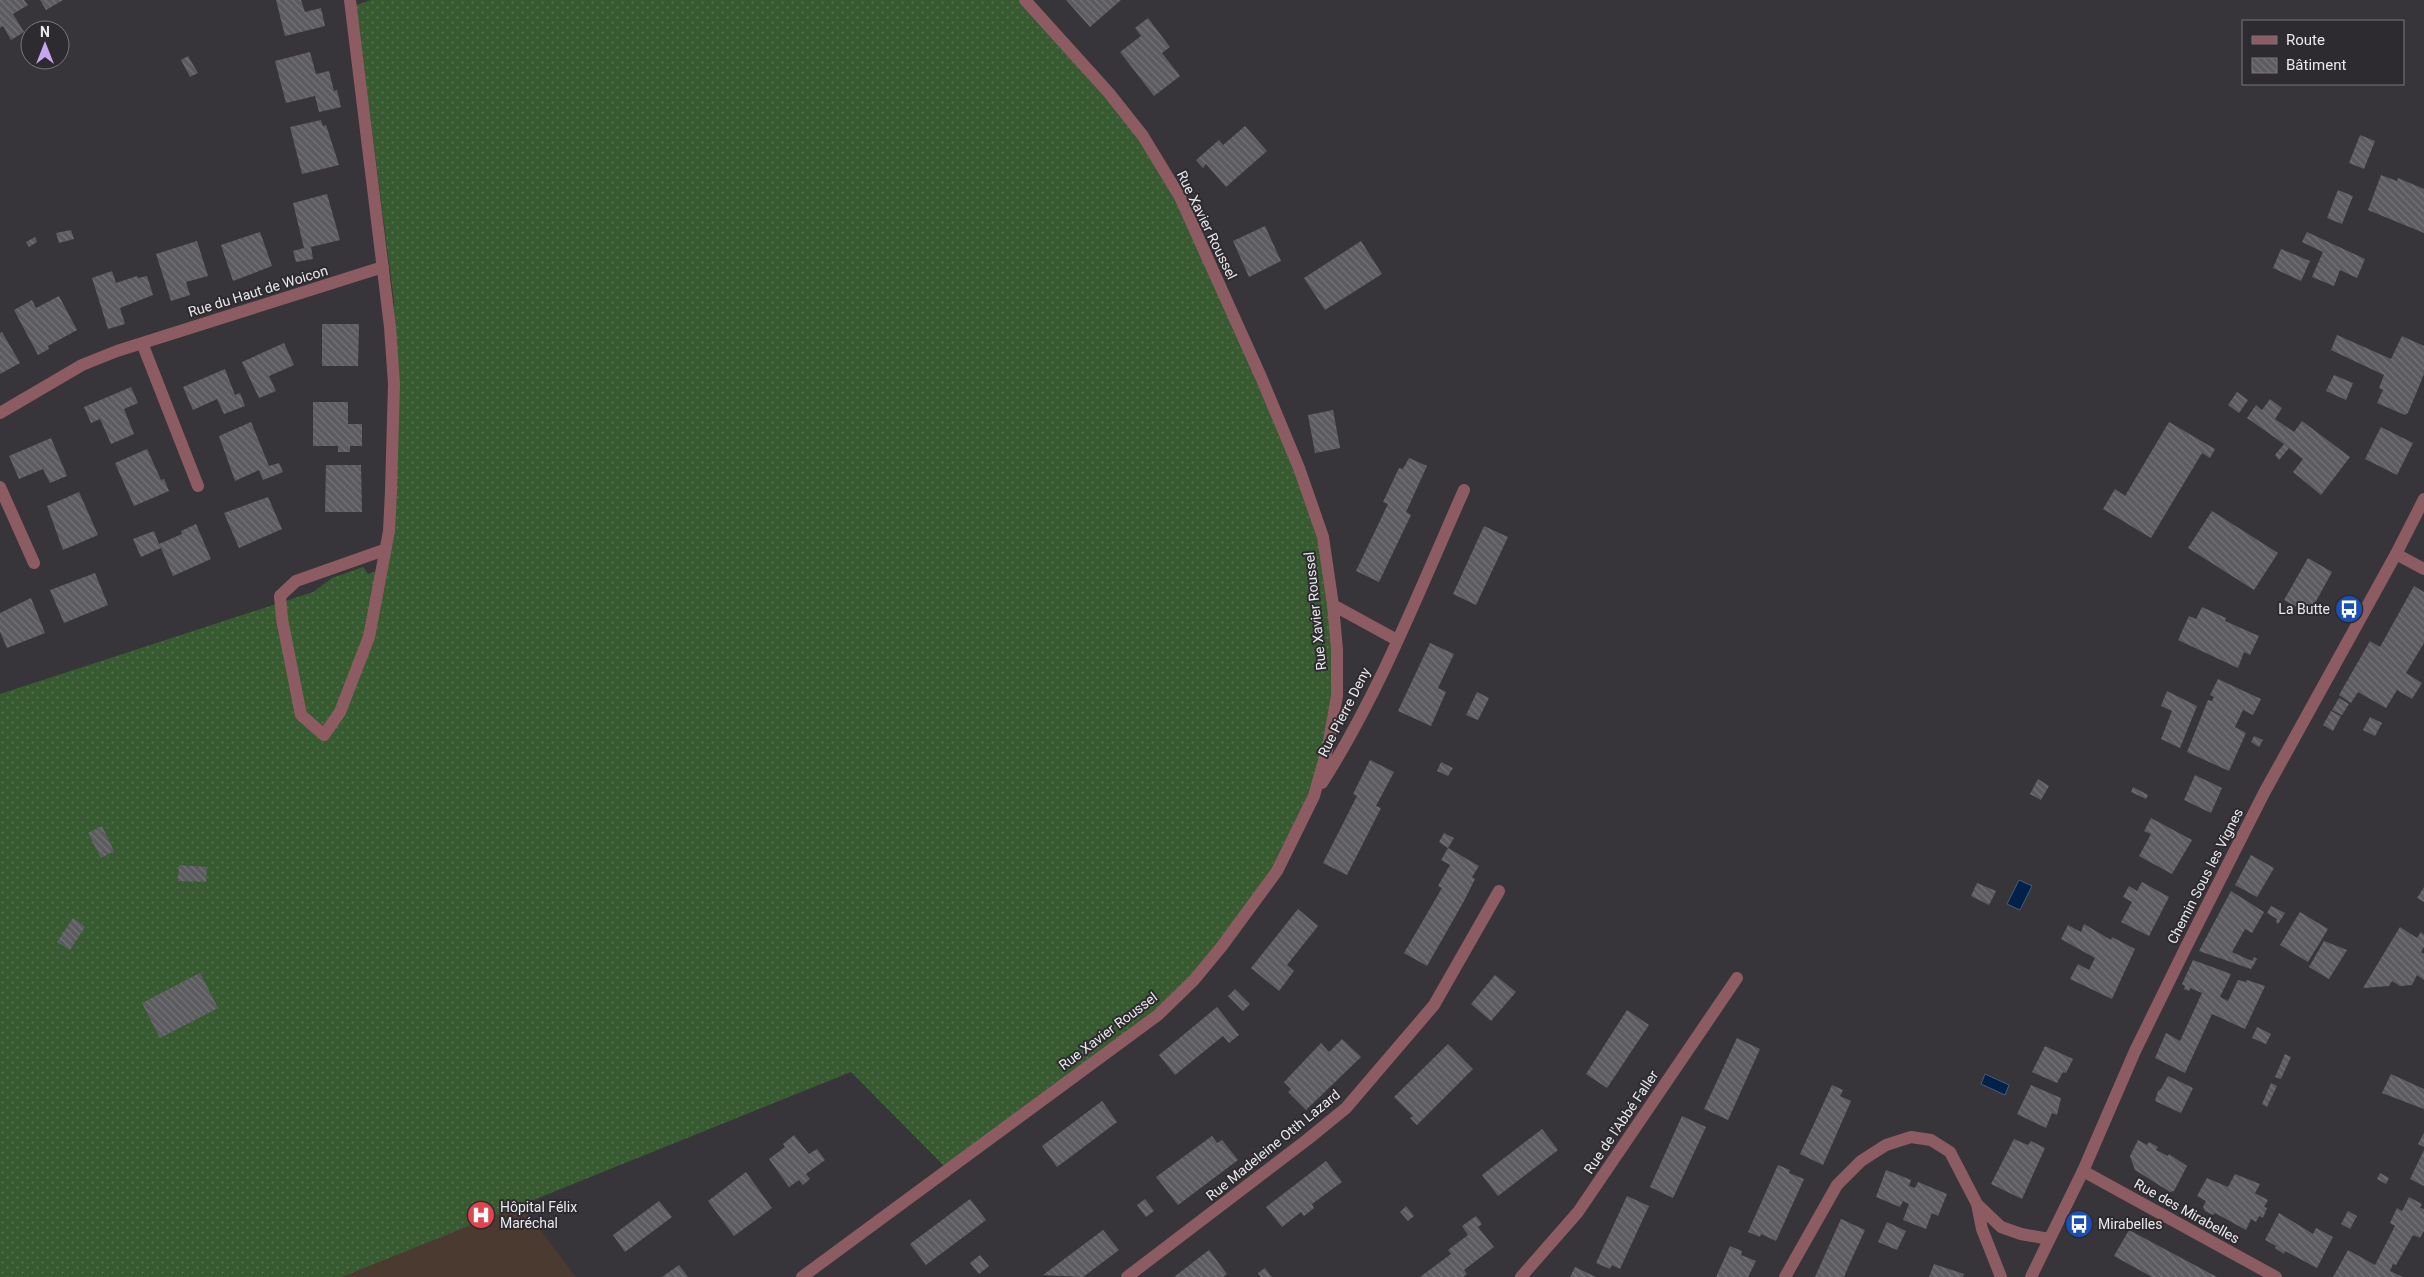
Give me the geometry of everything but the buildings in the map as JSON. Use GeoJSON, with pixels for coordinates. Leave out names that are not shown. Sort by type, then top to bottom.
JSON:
{"type":"FeatureCollection","features":[{"type":"Feature","properties":{"kind":"street"},"geometry":{"type":"LineString","coordinates":[[350,0],[390,327],[394,384],[391,491],[389,530],[369,637],[340,712],[324,735],[301,715],[282,620],[280,596],[296,581],[384,550]]}},
{"type":"Feature","properties":{"kind":"street","name":"Rue Xavier Roussel"},"geometry":{"type":"LineString","coordinates":[[802,1277],[1158,1015],[1194,980],[1278,871],[1314,796],[1328,746],[1337,696],[1337,650],[1333,605],[1323,537],[1299,468],[1261,377],[1180,197],[1143,136],[1109,93],[1025,0]]}},
{"type":"Feature","properties":{"kind":"street","name":"Rue du Haut de Woicon"},"geometry":{"type":"LineString","coordinates":[[0,413],[82,365],[142,343],[383,267]]}},
{"type":"Feature","properties":{"kind":"street"},"geometry":{"type":"LineString","coordinates":[[142,343],[198,486]]}},
{"type":"Feature","properties":{"kind":"street"},"geometry":{"type":"LineString","coordinates":[[0,488],[34,563]]}},
{"type":"Feature","properties":{"kind":"street","name":"Rue Pierre Deny"},"geometry":{"type":"LineString","coordinates":[[1314,796],[1345,746],[1397,640],[1464,490]]}},
{"type":"Feature","properties":{"kind":"street","name":"Chemin Sous les Vignes"},"geometry":{"type":"LineString","coordinates":[[2031,1277],[2083,1172],[2135,1051],[2264,793],[2396,554],[2424,498]]}},
{"type":"Feature","properties":{"kind":"street"},"geometry":{"type":"LineString","coordinates":[[2396,554],[2424,569]]}},
{"type":"Feature","properties":{"kind":"street"},"geometry":{"type":"LineString","coordinates":[[1333,605],[1397,640]]}},
{"type":"Feature","properties":{"kind":"street","name":"Rue Madeleine Otth Lazard"},"geometry":{"type":"LineString","coordinates":[[1127,1277],[1346,1108],[1434,1005],[1499,892]]}},
{"type":"Feature","properties":{"kind":"street","name":"Rue de l'Abbé Faller"},"geometry":{"type":"LineString","coordinates":[[1521,1277],[1578,1212],[1737,978]]}},
{"type":"Feature","properties":{"kind":"street"},"geometry":{"type":"LineString","coordinates":[[1786,1277],[1837,1185],[1861,1161],[1886,1145],[1911,1138],[1931,1140],[1950,1152],[1977,1204],[1982,1229],[2001,1277]]}},
{"type":"Feature","properties":{"kind":"street","name":"Rue des Mirabelles"},"geometry":{"type":"LineString","coordinates":[[2083,1172],[2276,1277]]}},
{"type":"Feature","properties":{"kind":"street"},"geometry":{"type":"LineString","coordinates":[[1977,1204],[2001,1227],[2021,1234],[2049,1239]]}},
{"type":"Feature","properties":{"kind":"shaded area","name":"Hôpital Félix Maréchal"},"geometry":{"type":"Polygon","coordinates":[[[508,1187],[576,1277],[266,1277],[508,1187]]]}},
{"type":"Feature","properties":{"kind":"green space"},"geometry":{"type":"Polygon","coordinates":[[[371,0],[1025,0],[1109,93],[1180,197],[1323,537],[1337,650],[1328,746],[1277,871],[1194,980],[947,1169],[851,1072],[342,1277],[0,1277],[0,694],[313,592],[332,578],[363,567],[368,574],[386,568],[394,302],[356,5],[371,0]]]}},
{"type":"Feature","properties":{"kind":"water"},"geometry":{"type":"Polygon","coordinates":[[[2019,880],[2032,886],[2020,910],[2007,904],[2019,880]]]}},
{"type":"Feature","properties":{"kind":"water"},"geometry":{"type":"Polygon","coordinates":[[[1985,1074],[2009,1085],[2005,1095],[1981,1084],[1985,1074]]]}},
{"type":"Feature","properties":{"kind":"place","name":"La Butte"},"geometry":{"type":"Point","coordinates":[2349,609]}},
{"type":"Feature","properties":{"kind":"place","name":"Hôpital Félix Maréchal"},"geometry":{"type":"Point","coordinates":[481,1215]}},
{"type":"Feature","properties":{"kind":"place","name":"Mirabelles"},"geometry":{"type":"Point","coordinates":[2079,1224]}}]}
